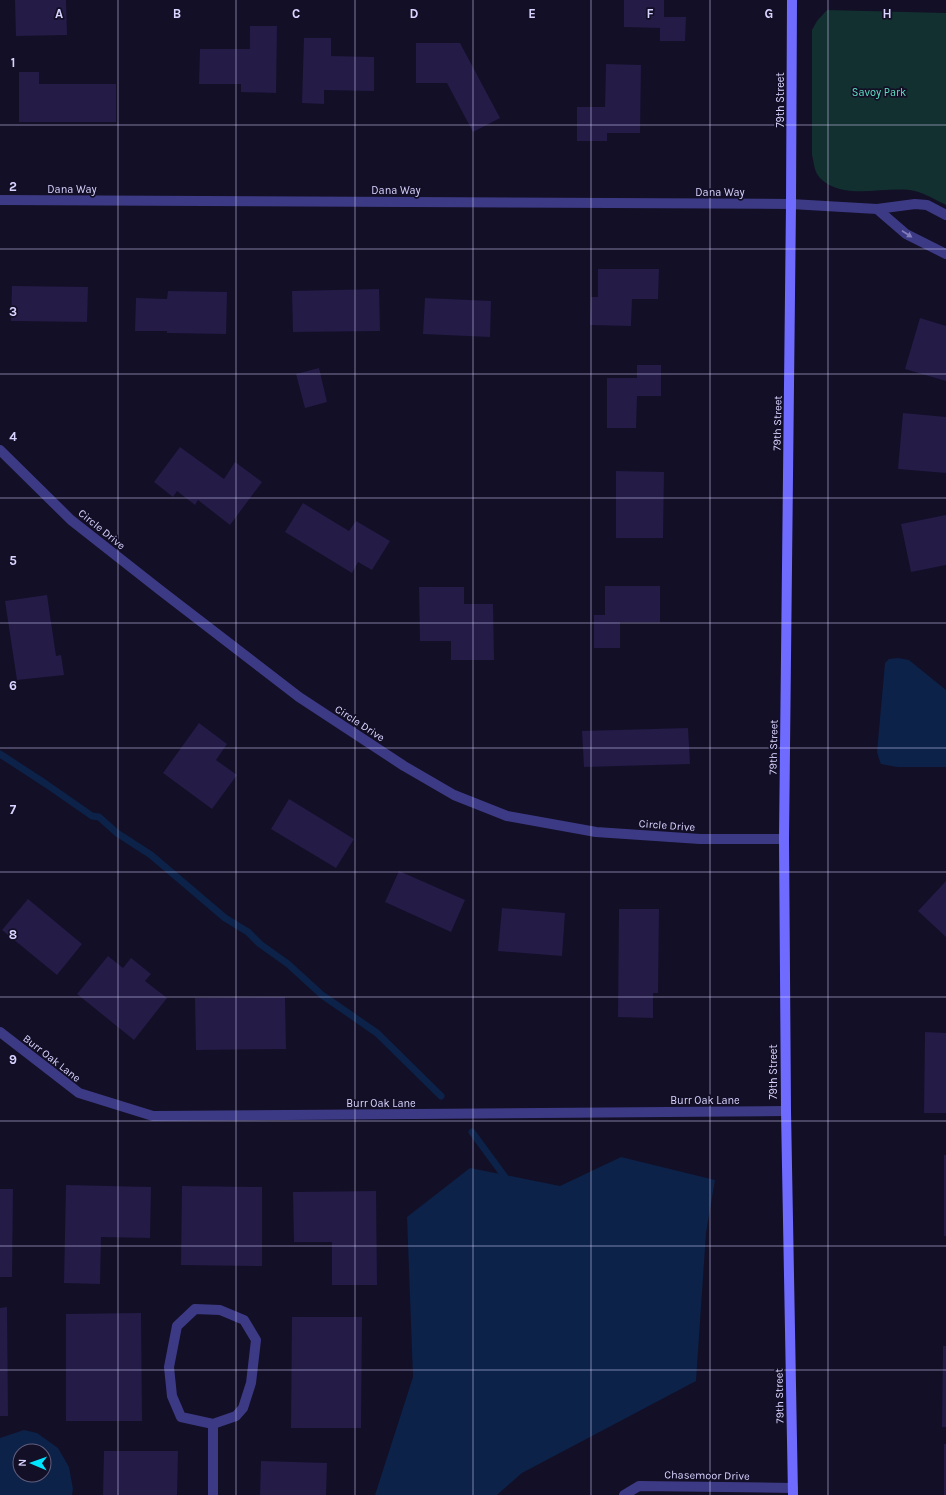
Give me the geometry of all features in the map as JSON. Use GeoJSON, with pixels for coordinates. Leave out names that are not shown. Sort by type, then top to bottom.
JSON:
{"type":"FeatureCollection","features":[{"type":"Feature","properties":{"kind":"street","name":"79th Street"},"geometry":{"type":"LineString","coordinates":[[792,0],[784,839],[786,1111],[793,1492]]}},
{"type":"Feature","properties":{"kind":"street","name":"Dana Way"},"geometry":{"type":"LineString","coordinates":[[0,200],[791,204],[877,210],[915,204],[926,205],[946,215]]}},
{"type":"Feature","properties":{"kind":"street"},"geometry":{"type":"LineString","coordinates":[[877,210],[906,234],[946,254]]}},
{"type":"Feature","properties":{"kind":"street","name":"Circle Drive"},"geometry":{"type":"LineString","coordinates":[[0,450],[71,520],[299,697],[404,766],[454,794],[507,816],[596,832],[700,839],[784,839]]}},
{"type":"Feature","properties":{"kind":"street","name":"Burr Oak Lane"},"geometry":{"type":"LineString","coordinates":[[0,1032],[79,1093],[153,1116],[786,1111]]}},
{"type":"Feature","properties":{"kind":"street"},"geometry":{"type":"LineString","coordinates":[[195,1309],[220,1310],[244,1320],[256,1340],[251,1383],[242,1408],[236,1416],[214,1424],[181,1417],[172,1396],[168,1367],[177,1326],[195,1309]]}},
{"type":"Feature","properties":{"kind":"street"},"geometry":{"type":"LineString","coordinates":[[213,1495],[214,1424]]}},
{"type":"Feature","properties":{"kind":"street","name":"Chasemoor Drive"},"geometry":{"type":"LineString","coordinates":[[624,1495],[640,1486],[793,1492]]}},
{"type":"Feature","properties":{"kind":"green space","name":"Savoy Park"},"geometry":{"type":"Polygon","coordinates":[[[827,10],[946,13],[946,205],[927,195],[915,191],[853,191],[841,189],[830,185],[816,173],[812,155],[812,30],[817,21],[827,10]]]}},
{"type":"Feature","properties":{"kind":"water"},"geometry":{"type":"Polygon","coordinates":[[[898,658],[909,660],[946,690],[946,767],[897,767],[881,764],[877,752],[885,663],[889,659],[898,658]]]}},
{"type":"Feature","properties":{"kind":"water"},"geometry":{"type":"Polygon","coordinates":[[[621,1157],[715,1180],[706,1233],[696,1381],[522,1473],[497,1495],[375,1495],[413,1377],[407,1217],[470,1168],[560,1186],[621,1157]]]}},
{"type":"Feature","properties":{"kind":"water"},"geometry":{"type":"Polygon","coordinates":[[[24,1430],[37,1433],[51,1443],[12,1443],[12,1483],[52,1483],[52,1444],[58,1448],[69,1467],[73,1489],[72,1495],[0,1495],[0,1438],[24,1430]]]}},
{"type":"Feature","properties":{"kind":"building"},"geometry":{"type":"Polygon","coordinates":[[[15,0],[66,0],[67,35],[16,36],[15,0]]]}},
{"type":"Feature","properties":{"kind":"building"},"geometry":{"type":"Polygon","coordinates":[[[624,0],[664,0],[664,17],[686,17],[685,41],[660,41],[660,28],[624,27],[624,0]]]}},
{"type":"Feature","properties":{"kind":"building"},"geometry":{"type":"Polygon","coordinates":[[[250,26],[277,26],[276,93],[241,92],[241,84],[199,84],[200,49],[250,49],[250,26]]]}},
{"type":"Feature","properties":{"kind":"building"},"geometry":{"type":"Polygon","coordinates":[[[304,38],[331,38],[331,56],[374,57],[374,91],[324,90],[324,104],[302,103],[304,38]]]}},
{"type":"Feature","properties":{"kind":"building"},"geometry":{"type":"Polygon","coordinates":[[[416,43],[460,43],[500,118],[473,132],[447,83],[416,83],[416,43]]]}},
{"type":"Feature","properties":{"kind":"building"},"geometry":{"type":"Polygon","coordinates":[[[606,64],[641,65],[640,133],[607,133],[607,141],[577,141],[577,107],[605,107],[606,64]]]}},
{"type":"Feature","properties":{"kind":"building"},"geometry":{"type":"Polygon","coordinates":[[[19,72],[39,72],[39,84],[116,84],[116,122],[19,122],[19,72]]]}},
{"type":"Feature","properties":{"kind":"building"},"geometry":{"type":"Polygon","coordinates":[[[598,269],[659,269],[658,299],[632,299],[631,326],[590,325],[591,297],[598,297],[598,269]]]}},
{"type":"Feature","properties":{"kind":"building"},"geometry":{"type":"Polygon","coordinates":[[[12,286],[88,287],[87,322],[11,321],[12,286]]]}},
{"type":"Feature","properties":{"kind":"building"},"geometry":{"type":"Polygon","coordinates":[[[379,289],[380,331],[293,332],[292,291],[379,289]]]}},
{"type":"Feature","properties":{"kind":"building"},"geometry":{"type":"Polygon","coordinates":[[[168,291],[227,292],[226,334],[135,331],[136,298],[167,299],[168,291]]]}},
{"type":"Feature","properties":{"kind":"building"},"geometry":{"type":"Polygon","coordinates":[[[425,298],[491,301],[490,337],[423,334],[425,298]]]}},
{"type":"Feature","properties":{"kind":"building"},"geometry":{"type":"Polygon","coordinates":[[[920,318],[946,326],[946,381],[905,369],[920,318]]]}},
{"type":"Feature","properties":{"kind":"building"},"geometry":{"type":"Polygon","coordinates":[[[637,365],[661,365],[661,396],[637,396],[636,428],[607,428],[607,378],[637,378],[637,365]]]}},
{"type":"Feature","properties":{"kind":"building"},"geometry":{"type":"Polygon","coordinates":[[[319,368],[327,402],[305,408],[296,374],[319,368]]]}},
{"type":"Feature","properties":{"kind":"building"},"geometry":{"type":"Polygon","coordinates":[[[903,413],[946,417],[946,473],[898,469],[903,413]]]}},
{"type":"Feature","properties":{"kind":"building"},"geometry":{"type":"Polygon","coordinates":[[[180,447],[224,479],[235,462],[262,482],[230,525],[198,500],[195,505],[177,491],[173,497],[154,482],[180,447]]]}},
{"type":"Feature","properties":{"kind":"building"},"geometry":{"type":"Polygon","coordinates":[[[616,471],[664,472],[663,538],[616,538],[616,471]]]}},
{"type":"Feature","properties":{"kind":"building"},"geometry":{"type":"Polygon","coordinates":[[[303,503],[349,531],[356,521],[390,541],[372,570],[358,562],[352,573],[285,532],[303,503]]]}},
{"type":"Feature","properties":{"kind":"building"},"geometry":{"type":"Polygon","coordinates":[[[946,515],[946,565],[911,572],[901,524],[946,515]]]}},
{"type":"Feature","properties":{"kind":"building"},"geometry":{"type":"Polygon","coordinates":[[[605,586],[660,586],[660,622],[620,622],[620,648],[594,648],[594,615],[605,615],[605,586]]]}},
{"type":"Feature","properties":{"kind":"building"},"geometry":{"type":"Polygon","coordinates":[[[419,587],[464,587],[464,604],[493,604],[494,660],[451,660],[451,641],[420,641],[419,587]]]}},
{"type":"Feature","properties":{"kind":"building"},"geometry":{"type":"Polygon","coordinates":[[[47,595],[56,656],[61,655],[64,675],[17,680],[5,601],[47,595]]]}},
{"type":"Feature","properties":{"kind":"building"},"geometry":{"type":"Polygon","coordinates":[[[199,723],[227,744],[216,760],[237,775],[212,809],[163,773],[199,723]]]}},
{"type":"Feature","properties":{"kind":"building"},"geometry":{"type":"Polygon","coordinates":[[[688,728],[690,764],[584,767],[582,731],[688,728]]]}},
{"type":"Feature","properties":{"kind":"building"},"geometry":{"type":"Polygon","coordinates":[[[289,799],[354,839],[336,868],[271,829],[289,799]]]}},
{"type":"Feature","properties":{"kind":"building"},"geometry":{"type":"Polygon","coordinates":[[[399,871],[465,900],[451,932],[385,902],[399,871]]]}},
{"type":"Feature","properties":{"kind":"building"},"geometry":{"type":"Polygon","coordinates":[[[946,881],[946,937],[918,911],[946,881]]]}},
{"type":"Feature","properties":{"kind":"building"},"geometry":{"type":"Polygon","coordinates":[[[28,899],[82,944],[57,975],[2,930],[28,899]]]}},
{"type":"Feature","properties":{"kind":"building"},"geometry":{"type":"Polygon","coordinates":[[[502,908],[565,913],[562,956],[498,951],[502,908]]]}},
{"type":"Feature","properties":{"kind":"building"},"geometry":{"type":"Polygon","coordinates":[[[619,909],[659,909],[658,993],[653,993],[653,1018],[618,1017],[619,909]]]}},
{"type":"Feature","properties":{"kind":"building"},"geometry":{"type":"Polygon","coordinates":[[[108,956],[123,968],[131,958],[151,974],[145,981],[167,998],[134,1040],[77,994],[108,956]]]}},
{"type":"Feature","properties":{"kind":"building"},"geometry":{"type":"Polygon","coordinates":[[[285,997],[286,1049],[196,1050],[195,998],[285,997]]]}},
{"type":"Feature","properties":{"kind":"building"},"geometry":{"type":"Polygon","coordinates":[[[925,1032],[946,1033],[946,1113],[924,1113],[925,1032]]]}},
{"type":"Feature","properties":{"kind":"building"},"geometry":{"type":"Polygon","coordinates":[[[944,1155],[946,1155],[946,1236],[944,1236],[944,1155]]]}},
{"type":"Feature","properties":{"kind":"building"},"geometry":{"type":"Polygon","coordinates":[[[66,1185],[151,1187],[150,1238],[101,1237],[100,1284],[64,1283],[66,1185]]]}},
{"type":"Feature","properties":{"kind":"building"},"geometry":{"type":"Polygon","coordinates":[[[182,1186],[262,1187],[262,1266],[181,1265],[182,1186]]]}},
{"type":"Feature","properties":{"kind":"building"},"geometry":{"type":"Polygon","coordinates":[[[0,1189],[13,1189],[12,1277],[0,1277],[0,1189]]]}},
{"type":"Feature","properties":{"kind":"building"},"geometry":{"type":"Polygon","coordinates":[[[376,1191],[377,1285],[332,1285],[332,1242],[294,1242],[293,1192],[376,1191]]]}},
{"type":"Feature","properties":{"kind":"building"},"geometry":{"type":"Polygon","coordinates":[[[7,1307],[8,1416],[0,1416],[0,1308],[7,1307]]]}},
{"type":"Feature","properties":{"kind":"building"},"geometry":{"type":"Polygon","coordinates":[[[141,1313],[142,1421],[66,1421],[66,1314],[141,1313]]]}},
{"type":"Feature","properties":{"kind":"building"},"geometry":{"type":"Polygon","coordinates":[[[292,1317],[362,1317],[361,1428],[291,1428],[292,1317]]]}},
{"type":"Feature","properties":{"kind":"building"},"geometry":{"type":"Polygon","coordinates":[[[943,1346],[946,1346],[946,1427],[942,1427],[943,1346]]]}},
{"type":"Feature","properties":{"kind":"building"},"geometry":{"type":"Polygon","coordinates":[[[944,1444],[946,1444],[946,1495],[944,1495],[944,1444]]]}},
{"type":"Feature","properties":{"kind":"building"},"geometry":{"type":"Polygon","coordinates":[[[104,1451],[178,1451],[177,1495],[103,1495],[104,1451]]]}},
{"type":"Feature","properties":{"kind":"building"},"geometry":{"type":"Polygon","coordinates":[[[261,1461],[327,1463],[326,1495],[260,1495],[261,1461]]]}},
{"type":"Feature","properties":{"kind":"waterway"},"geometry":{"type":"LineString","coordinates":[[0,754],[92,816],[99,817],[117,833],[151,855],[225,918],[248,932],[260,944],[288,964],[322,995],[377,1033],[441,1096]]}},
{"type":"Feature","properties":{"kind":"waterway"},"geometry":{"type":"LineString","coordinates":[[472,1132],[505,1177],[505,1182]]}}]}
